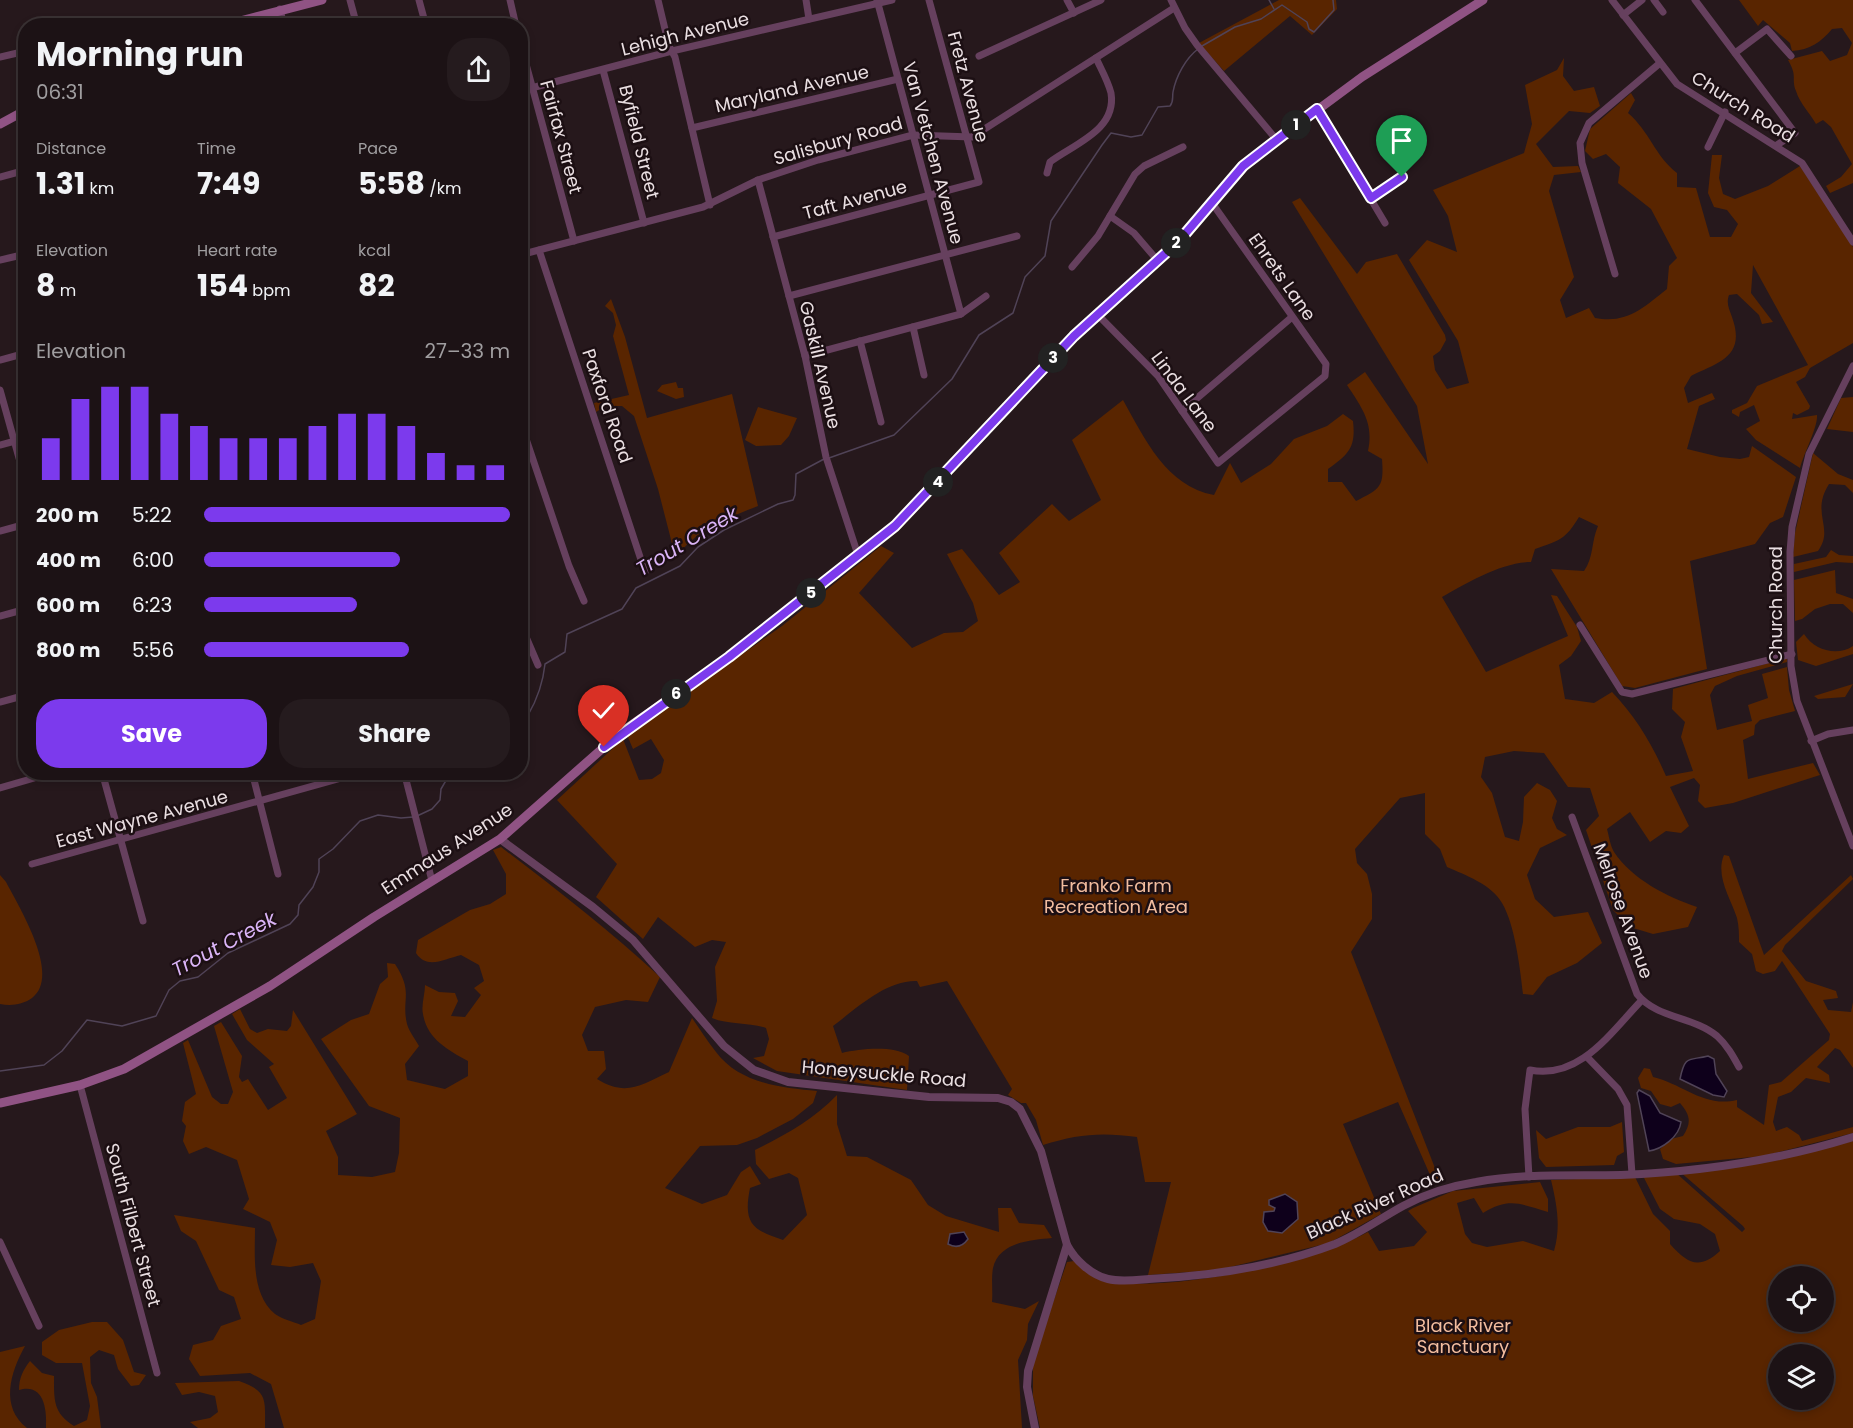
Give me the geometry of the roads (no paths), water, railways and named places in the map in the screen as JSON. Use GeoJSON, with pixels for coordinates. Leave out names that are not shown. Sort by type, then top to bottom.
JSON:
{"type":"FeatureCollection","features":[{"type":"Feature","properties":{"kind":"main road"},"geometry":{"type":"LineString","coordinates":[[249,18],[310,1],[322,0]]}},
{"type":"Feature","properties":{"kind":"main road","name":"Emmaus Avenue"},"geometry":{"type":"LineString","coordinates":[[0,1103],[80,1085],[124,1069],[270,986],[500,839],[620,733],[729,657],[858,555],[915,506],[1007,405],[1098,315],[1158,261],[1243,166],[1317,109],[1483,0]]}},
{"type":"Feature","properties":{"kind":"main road"},"geometry":{"type":"LineString","coordinates":[[0,124],[18,114]]}},
{"type":"Feature","properties":{"kind":"street"},"geometry":{"type":"LineString","coordinates":[[350,0],[355,18]]}},
{"type":"Feature","properties":{"kind":"street"},"geometry":{"type":"LineString","coordinates":[[420,0],[424,18]]}},
{"type":"Feature","properties":{"kind":"street"},"geometry":{"type":"LineString","coordinates":[[510,0],[514,18]]}},
{"type":"Feature","properties":{"kind":"street"},"geometry":{"type":"LineString","coordinates":[[658,0],[710,205]]}},
{"type":"Feature","properties":{"kind":"street"},"geometry":{"type":"LineString","coordinates":[[806,0],[809,19]]}},
{"type":"Feature","properties":{"kind":"street","name":"Lehigh Avenue"},"geometry":{"type":"LineString","coordinates":[[528,89],[672,51],[892,0]]}},
{"type":"Feature","properties":{"kind":"street","name":"Fretz Avenue"},"geometry":{"type":"LineString","coordinates":[[929,0],[979,182]]}},
{"type":"Feature","properties":{"kind":"street"},"geometry":{"type":"LineString","coordinates":[[1068,0],[1074,13]]}},
{"type":"Feature","properties":{"kind":"street"},"geometry":{"type":"LineString","coordinates":[[980,57],[1101,0]]}},
{"type":"Feature","properties":{"kind":"street"},"geometry":{"type":"LineString","coordinates":[[1171,0],[1199,47],[1276,139]]}},
{"type":"Feature","properties":{"kind":"street","name":"Church Road"},"geometry":{"type":"LineString","coordinates":[[1611,0],[1660,63],[1686,91],[1725,112],[1805,166],[1853,242]]}},
{"type":"Feature","properties":{"kind":"street"},"geometry":{"type":"LineString","coordinates":[[1623,15],[1642,0]]}},
{"type":"Feature","properties":{"kind":"street"},"geometry":{"type":"LineString","coordinates":[[1654,0],[1663,12]]}},
{"type":"Feature","properties":{"kind":"street"},"geometry":{"type":"LineString","coordinates":[[1695,0],[1795,133],[1777,145]]}},
{"type":"Feature","properties":{"kind":"street","name":"Van Vetchen Avenue"},"geometry":{"type":"LineString","coordinates":[[877,2],[961,314]]}},
{"type":"Feature","properties":{"kind":"street"},"geometry":{"type":"LineString","coordinates":[[967,138],[972,137],[1174,8]]}},
{"type":"Feature","properties":{"kind":"street"},"geometry":{"type":"LineString","coordinates":[[280,9],[282,18]]}},
{"type":"Feature","properties":{"kind":"street"},"geometry":{"type":"LineString","coordinates":[[1735,53],[1767,29],[1791,56]]}},
{"type":"Feature","properties":{"kind":"street"},"geometry":{"type":"LineString","coordinates":[[0,57],[18,53]]}},
{"type":"Feature","properties":{"kind":"street"},"geometry":{"type":"LineString","coordinates":[[1047,174],[1050,162],[1096,132],[1108,115],[1111,93],[1096,58]]}},
{"type":"Feature","properties":{"kind":"street"},"geometry":{"type":"LineString","coordinates":[[1616,274],[1582,164],[1580,143],[1589,123],[1660,63]]}},
{"type":"Feature","properties":{"kind":"street","name":"Fairfax Street"},"geometry":{"type":"LineString","coordinates":[[528,70],[574,241]]}},
{"type":"Feature","properties":{"kind":"street","name":"Byfield Street"},"geometry":{"type":"LineString","coordinates":[[603,70],[644,223]]}},
{"type":"Feature","properties":{"kind":"street","name":"Maryland Avenue"},"geometry":{"type":"LineString","coordinates":[[692,128],[898,79]]}},
{"type":"Feature","properties":{"kind":"street"},"geometry":{"type":"LineString","coordinates":[[1317,109],[1384,223]]}},
{"type":"Feature","properties":{"kind":"street"},"geometry":{"type":"LineString","coordinates":[[1708,147],[1725,112]]}},
{"type":"Feature","properties":{"kind":"street","name":"Salisbury Road"},"geometry":{"type":"LineString","coordinates":[[528,253],[710,205],[758,180],[818,160],[913,135],[967,138]]}},
{"type":"Feature","properties":{"kind":"street"},"geometry":{"type":"LineString","coordinates":[[1072,267],[1098,236],[1138,171],[1183,147]]}},
{"type":"Feature","properties":{"kind":"street"},"geometry":{"type":"LineString","coordinates":[[0,177],[18,172]]}},
{"type":"Feature","properties":{"kind":"street"},"geometry":{"type":"LineString","coordinates":[[1371,198],[1402,177]]}},
{"type":"Feature","properties":{"kind":"street","name":"Gaskill Avenue"},"geometry":{"type":"LineString","coordinates":[[758,180],[805,356],[826,459],[858,555]]}},
{"type":"Feature","properties":{"kind":"street","name":"Taft Avenue"},"geometry":{"type":"LineString","coordinates":[[773,237],[979,182]]}},
{"type":"Feature","properties":{"kind":"street","name":"Ehrets Lane"},"geometry":{"type":"LineString","coordinates":[[1212,203],[1327,369],[1324,376],[1218,463]]}},
{"type":"Feature","properties":{"kind":"street"},"geometry":{"type":"LineString","coordinates":[[1110,216],[1134,233],[1158,261]]}},
{"type":"Feature","properties":{"kind":"street"},"geometry":{"type":"LineString","coordinates":[[789,296],[1017,236]]}},
{"type":"Feature","properties":{"kind":"street","name":"Paxford Road"},"geometry":{"type":"LineString","coordinates":[[539,250],[645,572]]}},
{"type":"Feature","properties":{"kind":"street"},"geometry":{"type":"LineString","coordinates":[[0,260],[18,256]]}},
{"type":"Feature","properties":{"kind":"street"},"geometry":{"type":"LineString","coordinates":[[805,356],[961,314],[986,296]]}},
{"type":"Feature","properties":{"kind":"street","name":"Linda Lane"},"geometry":{"type":"LineString","coordinates":[[1098,315],[1152,369],[1218,463]]}},
{"type":"Feature","properties":{"kind":"street"},"geometry":{"type":"LineString","coordinates":[[1182,411],[1292,317]]}},
{"type":"Feature","properties":{"kind":"street"},"geometry":{"type":"LineString","coordinates":[[913,327],[924,375]]}},
{"type":"Feature","properties":{"kind":"street"},"geometry":{"type":"LineString","coordinates":[[860,341],[881,422]]}},
{"type":"Feature","properties":{"kind":"street"},"geometry":{"type":"LineString","coordinates":[[0,360],[18,355]]}},
{"type":"Feature","properties":{"kind":"street","name":"Church Road"},"geometry":{"type":"LineString","coordinates":[[1853,366],[1809,454],[1792,527],[1790,552],[1792,654],[1797,701],[1853,846]]}},
{"type":"Feature","properties":{"kind":"street"},"geometry":{"type":"LineString","coordinates":[[0,390],[18,455]]}},
{"type":"Feature","properties":{"kind":"street"},"geometry":{"type":"LineString","coordinates":[[0,445],[18,440]]}},
{"type":"Feature","properties":{"kind":"street"},"geometry":{"type":"LineString","coordinates":[[528,445],[569,566],[584,602]]}},
{"type":"Feature","properties":{"kind":"street"},"geometry":{"type":"LineString","coordinates":[[0,531],[18,526]]}},
{"type":"Feature","properties":{"kind":"street"},"geometry":{"type":"LineString","coordinates":[[0,616],[18,611]]}},
{"type":"Feature","properties":{"kind":"street"},"geometry":{"type":"LineString","coordinates":[[1580,625],[1622,692],[1632,694],[1792,654]]}},
{"type":"Feature","properties":{"kind":"street"},"geometry":{"type":"LineString","coordinates":[[528,649],[538,665]]}},
{"type":"Feature","properties":{"kind":"street"},"geometry":{"type":"LineString","coordinates":[[0,702],[18,697]]}},
{"type":"Feature","properties":{"kind":"street"},"geometry":{"type":"LineString","coordinates":[[1811,741],[1828,734],[1853,730]]}},
{"type":"Feature","properties":{"kind":"street"},"geometry":{"type":"LineString","coordinates":[[0,788],[28,780]]}},
{"type":"Feature","properties":{"kind":"street"},"geometry":{"type":"LineString","coordinates":[[104,780],[143,921]]}},
{"type":"Feature","properties":{"kind":"street"},"geometry":{"type":"LineString","coordinates":[[254,780],[278,874]]}},
{"type":"Feature","properties":{"kind":"street","name":"East Wayne Avenue"},"geometry":{"type":"LineString","coordinates":[[33,864],[336,780]]}},
{"type":"Feature","properties":{"kind":"street"},"geometry":{"type":"LineString","coordinates":[[406,780],[432,881]]}},
{"type":"Feature","properties":{"kind":"street","name":"Melrose Avenue"},"geometry":{"type":"LineString","coordinates":[[1572,817],[1630,978],[1642,1000],[1649,1006],[1700,1026],[1716,1035],[1730,1051],[1739,1067]]}},
{"type":"Feature","properties":{"kind":"street","name":"Honeysuckle Road"},"geometry":{"type":"LineString","coordinates":[[500,839],[592,906],[633,940],[724,1046],[754,1070],[788,1082],[929,1097],[998,1098],[1016,1105],[1024,1113],[1041,1151],[1068,1245]]}},
{"type":"Feature","properties":{"kind":"street"},"geometry":{"type":"LineString","coordinates":[[1529,1177],[1525,1109],[1530,1070],[1559,1071],[1587,1057],[1642,1000]]}},
{"type":"Feature","properties":{"kind":"street"},"geometry":{"type":"LineString","coordinates":[[1587,1057],[1618,1089],[1627,1105],[1632,1174]]}},
{"type":"Feature","properties":{"kind":"street","name":"South Filbert Street"},"geometry":{"type":"LineString","coordinates":[[80,1085],[157,1373]]}},
{"type":"Feature","properties":{"kind":"street","name":"Black River Road"},"geometry":{"type":"LineString","coordinates":[[1068,1245],[1074,1256],[1090,1270],[1110,1279],[1212,1274],[1252,1266],[1339,1242],[1405,1205],[1438,1191],[1475,1182],[1529,1177],[1632,1174],[1744,1161],[1797,1152],[1853,1137]]}},
{"type":"Feature","properties":{"kind":"street"},"geometry":{"type":"LineString","coordinates":[[0,1242],[39,1326]]}},
{"type":"Feature","properties":{"kind":"street"},"geometry":{"type":"LineString","coordinates":[[1035,1428],[1028,1387],[1028,1371],[1068,1245]]}},
{"type":"Feature","properties":{"kind":"waterway"},"geometry":{"type":"LineString","coordinates":[[1269,0],[1274,9]]}},
{"type":"Feature","properties":{"kind":"waterway","name":"Trout Creek"},"geometry":{"type":"LineString","coordinates":[[1202,46],[1235,27],[1261,19],[1282,5],[1307,22],[1309,29],[1314,32],[1334,10],[1333,0]]}},
{"type":"Feature","properties":{"kind":"waterway","name":"Trout Creek"},"geometry":{"type":"LineString","coordinates":[[829,458],[894,435],[952,379],[979,335],[1013,313],[1025,277],[1045,256],[1051,221],[1102,145],[1111,133],[1131,137],[1142,135],[1158,107],[1170,106],[1179,74],[1189,57],[1198,49]]}},
{"type":"Feature","properties":{"kind":"waterway","name":"Trout Creek"},"geometry":{"type":"LineString","coordinates":[[528,715],[535,703],[545,664],[565,652],[567,634],[622,609],[636,588],[680,566],[698,547],[724,530],[778,504],[793,500],[796,474],[824,459]]}},
{"type":"Feature","properties":{"kind":"waterway","name":"Trout Creek"},"geometry":{"type":"LineString","coordinates":[[417,816],[432,809],[440,800],[441,789],[446,780]]}},
{"type":"Feature","properties":{"kind":"waterway","name":"Trout Creek"},"geometry":{"type":"LineString","coordinates":[[0,1071],[44,1065],[62,1051],[87,1020],[122,1026],[156,1016],[169,990],[180,981],[198,977],[228,953],[290,924],[298,915],[299,905],[313,887],[319,872],[319,859],[333,849],[360,821],[378,815],[413,817]]}},
{"type":"Feature","properties":{"kind":"park label","name":"Franko Farm Recreation Area"},"geometry":{"type":"Point","coordinates":[1116,896]}},
{"type":"Feature","properties":{"kind":"park label","name":"Black River Sanctuary"},"geometry":{"type":"Point","coordinates":[1463,1336]}}]}
